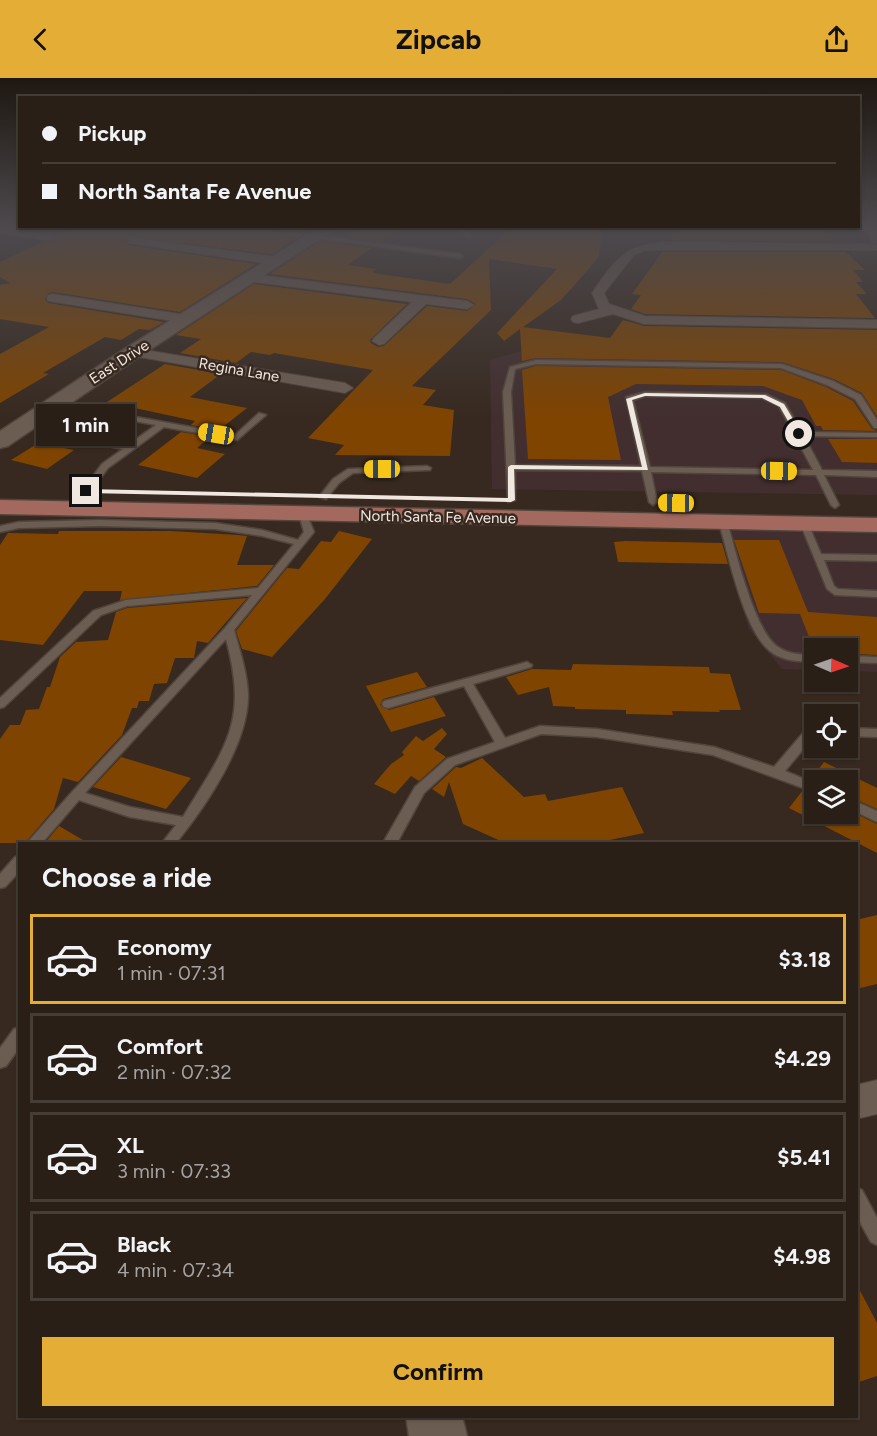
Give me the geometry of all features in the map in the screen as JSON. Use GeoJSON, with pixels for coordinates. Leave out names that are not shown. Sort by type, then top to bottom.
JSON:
{"type":"FeatureCollection","features":[{"type":"Feature","properties":{"kind":"main road","name":"North Santa Fe Avenue"},"geometry":{"type":"LineString","coordinates":[[0,489],[877,506]]}},
{"type":"Feature","properties":{"kind":"main road","name":"North Santa Fe Avenue"},"geometry":{"type":"LineString","coordinates":[[0,507],[877,525]]}},
{"type":"Feature","properties":{"kind":"street","name":"East Drive"},"geometry":{"type":"LineString","coordinates":[[0,441],[231,290]]}},
{"type":"Feature","properties":{"kind":"street"},"geometry":{"type":"LineString","coordinates":[[352,290],[467,305]]}},
{"type":"Feature","properties":{"kind":"street"},"geometry":{"type":"LineString","coordinates":[[600,290],[598,293],[603,306],[644,320],[877,324]]}},
{"type":"Feature","properties":{"kind":"street"},"geometry":{"type":"LineString","coordinates":[[53,298],[186,319]]}},
{"type":"Feature","properties":{"kind":"street"},"geometry":{"type":"LineString","coordinates":[[380,341],[423,299]]}},
{"type":"Feature","properties":{"kind":"street"},"geometry":{"type":"LineString","coordinates":[[578,319],[611,310]]}},
{"type":"Feature","properties":{"kind":"street","name":"Regina Lane"},"geometry":{"type":"LineString","coordinates":[[140,348],[349,384]]}},
{"type":"Feature","properties":{"kind":"street"},"geometry":{"type":"LineString","coordinates":[[858,1102],[877,1097]]}},
{"type":"Feature","properties":{"kind":"street"},"geometry":{"type":"LineString","coordinates":[[434,1418],[438,1436]]}},
{"type":"Feature","properties":{"kind":"lane"},"geometry":{"type":"LineString","coordinates":[[511,500],[507,392],[512,368],[536,362],[782,366],[830,383],[858,397],[877,426]]}},
{"type":"Feature","properties":{"kind":"lane"},"geometry":{"type":"LineString","coordinates":[[653,502],[629,399],[645,394],[763,396],[782,405],[835,505]]}},
{"type":"Feature","properties":{"kind":"lane"},"geometry":{"type":"LineString","coordinates":[[56,404],[237,438],[262,415]]}},
{"type":"Feature","properties":{"kind":"lane"},"geometry":{"type":"LineString","coordinates":[[95,412],[61,434],[129,448]]}},
{"type":"Feature","properties":{"kind":"lane"},"geometry":{"type":"LineString","coordinates":[[86,491],[105,466],[161,424]]}},
{"type":"Feature","properties":{"kind":"lane"},"geometry":{"type":"LineString","coordinates":[[799,434],[877,435]]}},
{"type":"Feature","properties":{"kind":"lane"},"geometry":{"type":"LineString","coordinates":[[511,467],[877,474]]}},
{"type":"Feature","properties":{"kind":"lane"},"geometry":{"type":"LineString","coordinates":[[323,497],[336,481],[351,471],[427,468]]}},
{"type":"Feature","properties":{"kind":"lane"},"geometry":{"type":"LineString","coordinates":[[35,842],[262,591],[309,532],[303,515]]}},
{"type":"Feature","properties":{"kind":"lane"},"geometry":{"type":"LineString","coordinates":[[723,522],[759,631],[771,647],[791,658],[804,658]]}},
{"type":"Feature","properties":{"kind":"lane"},"geometry":{"type":"LineString","coordinates":[[0,529],[19,525],[88,523],[215,526],[262,533],[300,543]]}},
{"type":"Feature","properties":{"kind":"lane"},"geometry":{"type":"LineString","coordinates":[[804,523],[830,587],[835,592],[877,594]]}},
{"type":"Feature","properties":{"kind":"lane"},"geometry":{"type":"LineString","coordinates":[[818,557],[877,558]]}},
{"type":"Feature","properties":{"kind":"lane"},"geometry":{"type":"LineString","coordinates":[[0,704],[98,613],[126,603],[262,591]]}},
{"type":"Feature","properties":{"kind":"lane"},"geometry":{"type":"LineString","coordinates":[[170,842],[186,822],[226,753],[238,727],[242,696],[237,657],[229,630]]}},
{"type":"Feature","properties":{"kind":"lane"},"geometry":{"type":"LineString","coordinates":[[858,659],[877,660]]}},
{"type":"Feature","properties":{"kind":"lane"},"geometry":{"type":"LineString","coordinates":[[388,704],[527,665]]}},
{"type":"Feature","properties":{"kind":"lane"},"geometry":{"type":"LineString","coordinates":[[467,682],[502,744]]}},
{"type":"Feature","properties":{"kind":"lane"},"geometry":{"type":"LineString","coordinates":[[391,842],[419,790],[452,762],[540,730],[597,733],[714,751],[804,784]]}},
{"type":"Feature","properties":{"kind":"lane"},"geometry":{"type":"LineString","coordinates":[[858,732],[877,733]]}},
{"type":"Feature","properties":{"kind":"lane"},"geometry":{"type":"LineString","coordinates":[[777,772],[804,740]]}},
{"type":"Feature","properties":{"kind":"lane"},"geometry":{"type":"LineString","coordinates":[[76,795],[130,812],[186,822]]}},
{"type":"Feature","properties":{"kind":"lane"},"geometry":{"type":"LineString","coordinates":[[858,808],[877,817]]}},
{"type":"Feature","properties":{"kind":"lane"},"geometry":{"type":"LineString","coordinates":[[0,883],[18,863]]}},
{"type":"Feature","properties":{"kind":"lane"},"geometry":{"type":"LineString","coordinates":[[0,1061],[18,1037]]}},
{"type":"Feature","properties":{"kind":"lane"},"geometry":{"type":"LineString","coordinates":[[858,1200],[877,1236]]}},
{"type":"Feature","properties":{"kind":"shaded area"},"geometry":{"type":"Polygon","coordinates":[[[525,350],[789,356],[854,377],[877,410],[877,495],[492,489],[490,360],[525,350]]]}},
{"type":"Feature","properties":{"kind":"shaded area"},"geometry":{"type":"Polygon","coordinates":[[[719,530],[877,533],[877,672],[858,671],[858,638],[804,638],[804,670],[782,669],[749,629],[719,530]]]}},
{"type":"Feature","properties":{"kind":"building"},"geometry":{"type":"Polygon","coordinates":[[[0,290],[214,290],[180,312],[48,293],[45,299],[48,303],[164,322],[150,330],[139,329],[121,340],[105,337],[43,373],[49,374],[0,403],[0,354],[49,327],[0,319],[0,290]]]}},
{"type":"Feature","properties":{"kind":"building"},"geometry":{"type":"Polygon","coordinates":[[[244,290],[303,290],[407,304],[370,340],[378,347],[384,346],[427,306],[467,311],[476,304],[467,299],[399,290],[490,290],[491,310],[412,386],[436,390],[423,405],[454,410],[450,456],[335,455],[344,445],[308,438],[373,370],[274,353],[270,355],[251,352],[236,363],[180,353],[201,339],[176,335],[244,290]]]}},
{"type":"Feature","properties":{"kind":"building"},"geometry":{"type":"Polygon","coordinates":[[[537,290],[570,290],[561,300],[523,327],[610,338],[623,320],[644,326],[877,330],[877,416],[862,393],[834,379],[782,362],[536,358],[522,361],[520,329],[504,341],[497,333],[537,290]]]}},
{"type":"Feature","properties":{"kind":"building"},"geometry":{"type":"Polygon","coordinates":[[[635,290],[864,290],[867,294],[856,294],[875,318],[645,314],[631,309],[641,295],[632,294],[635,290]]]}},
{"type":"Feature","properties":{"kind":"building"},"geometry":{"type":"Polygon","coordinates":[[[165,364],[221,374],[190,397],[247,408],[219,430],[191,425],[195,421],[107,402],[165,364]]]}},
{"type":"Feature","properties":{"kind":"building"},"geometry":{"type":"Polygon","coordinates":[[[536,366],[781,370],[826,387],[853,401],[872,429],[877,431],[823,430],[821,426],[816,426],[802,400],[763,386],[636,384],[608,397],[621,460],[528,459],[522,370],[536,366]]]}},
{"type":"Feature","properties":{"kind":"building"},"geometry":{"type":"Polygon","coordinates":[[[181,432],[210,437],[197,448],[225,454],[197,478],[138,465],[181,432]]]}},
{"type":"Feature","properties":{"kind":"building"},"geometry":{"type":"Polygon","coordinates":[[[828,439],[877,439],[877,463],[842,462],[828,439]]]}},
{"type":"Feature","properties":{"kind":"building"},"geometry":{"type":"Polygon","coordinates":[[[37,444],[74,450],[47,469],[11,460],[37,444]]]}},
{"type":"Feature","properties":{"kind":"building"},"geometry":{"type":"Polygon","coordinates":[[[59,531],[171,531],[247,536],[237,565],[274,565],[257,586],[120,600],[122,591],[84,591],[43,645],[0,640],[0,545],[8,533],[58,534],[59,531]]]}},
{"type":"Feature","properties":{"kind":"building"},"geometry":{"type":"Polygon","coordinates":[[[339,531],[372,539],[325,599],[272,657],[242,649],[236,631],[287,568],[299,569],[321,541],[331,542],[339,531]]]}},
{"type":"Feature","properties":{"kind":"building"},"geometry":{"type":"Polygon","coordinates":[[[734,540],[779,540],[808,612],[877,617],[877,655],[859,654],[858,638],[809,638],[800,614],[759,613],[734,540]]]}},
{"type":"Feature","properties":{"kind":"building"},"geometry":{"type":"Polygon","coordinates":[[[614,542],[722,543],[728,564],[618,562],[614,542]]]}},
{"type":"Feature","properties":{"kind":"building"},"geometry":{"type":"Polygon","coordinates":[[[247,598],[208,643],[197,641],[194,658],[175,658],[167,683],[154,684],[149,701],[139,701],[137,708],[132,708],[122,735],[78,782],[63,778],[54,809],[26,842],[0,843],[0,739],[10,725],[20,725],[26,710],[39,709],[47,687],[50,687],[60,657],[76,642],[108,640],[116,612],[127,608],[247,598]]]}},
{"type":"Feature","properties":{"kind":"building"},"geometry":{"type":"Polygon","coordinates":[[[573,664],[709,667],[710,673],[730,674],[741,710],[672,711],[673,715],[626,714],[626,710],[553,706],[549,687],[518,695],[506,677],[532,669],[571,670],[573,664]]]}},
{"type":"Feature","properties":{"kind":"building"},"geometry":{"type":"Polygon","coordinates":[[[417,672],[427,687],[383,699],[380,705],[389,710],[434,697],[446,716],[391,732],[366,686],[417,672]]]}},
{"type":"Feature","properties":{"kind":"building"},"geometry":{"type":"Polygon","coordinates":[[[442,728],[447,734],[434,749],[446,757],[419,781],[411,776],[395,794],[374,784],[391,764],[404,755],[402,752],[416,736],[423,741],[442,728]]]}},
{"type":"Feature","properties":{"kind":"building"},"geometry":{"type":"Polygon","coordinates":[[[121,757],[191,778],[166,809],[93,787],[121,757]]]}},
{"type":"Feature","properties":{"kind":"building"},"geometry":{"type":"Polygon","coordinates":[[[482,758],[524,797],[545,794],[548,801],[622,787],[644,833],[600,842],[503,842],[463,824],[449,782],[444,797],[432,789],[456,767],[461,768],[482,758]]]}},
{"type":"Feature","properties":{"kind":"building"},"geometry":{"type":"Polygon","coordinates":[[[824,762],[840,770],[818,770],[824,762]]]}},
{"type":"Feature","properties":{"kind":"building"},"geometry":{"type":"Polygon","coordinates":[[[858,779],[877,788],[877,809],[858,800],[858,779]]]}},
{"type":"Feature","properties":{"kind":"building"},"geometry":{"type":"Polygon","coordinates":[[[803,790],[804,790],[804,816],[789,808],[803,790]]]}},
{"type":"Feature","properties":{"kind":"building"},"geometry":{"type":"Polygon","coordinates":[[[858,815],[877,824],[877,853],[820,824],[858,824],[858,815]]]}},
{"type":"Feature","properties":{"kind":"building"},"geometry":{"type":"Polygon","coordinates":[[[59,826],[86,842],[46,842],[59,826]]]}},
{"type":"Feature","properties":{"kind":"building"},"geometry":{"type":"Polygon","coordinates":[[[877,915],[877,984],[858,989],[858,920],[877,915]]]}},
{"type":"Feature","properties":{"kind":"building"},"geometry":{"type":"Polygon","coordinates":[[[858,1287],[877,1323],[877,1376],[858,1382],[858,1287]]]}},
{"type":"Feature","properties":{"kind":"route"},"geometry":{"type":"LineString","coordinates":[[86,491],[511,500],[511,467],[646,469],[629,399],[645,394],[763,396],[782,405],[799,434]]}}]}
